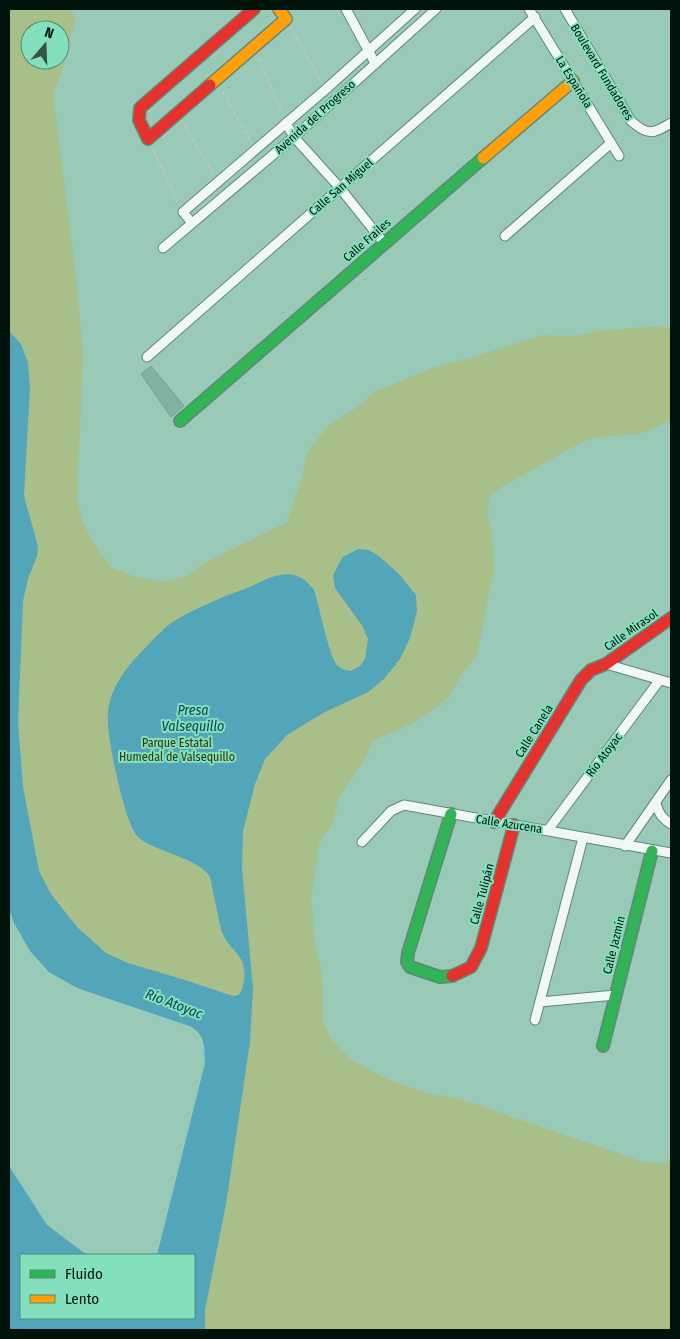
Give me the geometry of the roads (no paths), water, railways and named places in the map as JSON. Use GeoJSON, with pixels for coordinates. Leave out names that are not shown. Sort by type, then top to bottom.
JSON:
{"type":"FeatureCollection","features":[{"type":"Feature","properties":{"kind":"street"},"geometry":{"type":"LineString","coordinates":[[254,9],[140,108],[139,120],[148,139],[286,19],[278,9]]}},
{"type":"Feature","properties":{"kind":"street"},"geometry":{"type":"LineString","coordinates":[[346,9],[375,63]]}},
{"type":"Feature","properties":{"kind":"street","name":"Avenida del Progreso"},"geometry":{"type":"LineString","coordinates":[[192,223],[183,212],[255,148],[326,89],[415,9]]}},
{"type":"Feature","properties":{"kind":"street","name":"Avenida del Progreso"},"geometry":{"type":"LineString","coordinates":[[163,248],[294,137],[436,9]]}},
{"type":"Feature","properties":{"kind":"street","name":"La Española"},"geometry":{"type":"LineString","coordinates":[[529,9],[619,156]]}},
{"type":"Feature","properties":{"kind":"street","name":"Boulevard Fundadores"},"geometry":{"type":"LineString","coordinates":[[565,9],[631,121],[644,132],[656,132],[671,123]]}},
{"type":"Feature","properties":{"kind":"street","name":"Calle San Miguel"},"geometry":{"type":"LineString","coordinates":[[147,357],[535,17]]}},
{"type":"Feature","properties":{"kind":"street","name":"Calle Frailes"},"geometry":{"type":"LineString","coordinates":[[180,421],[384,243],[573,82]]}},
{"type":"Feature","properties":{"kind":"street"},"geometry":{"type":"LineString","coordinates":[[286,123],[294,137],[340,188],[384,243]]}},
{"type":"Feature","properties":{"kind":"street"},"geometry":{"type":"LineString","coordinates":[[504,236],[611,143]]}},
{"type":"Feature","properties":{"kind":"street","name":"Calle Mirasol"},"geometry":{"type":"LineString","coordinates":[[606,664],[671,618]]}},
{"type":"Feature","properties":{"kind":"street"},"geometry":{"type":"LineString","coordinates":[[606,664],[671,683]]}},
{"type":"Feature","properties":{"kind":"street","name":"Calle Canela"},"geometry":{"type":"LineString","coordinates":[[494,822],[581,680],[591,670],[606,664]]}},
{"type":"Feature","properties":{"kind":"street","name":"Río Atoyac"},"geometry":{"type":"LineString","coordinates":[[548,830],[659,681]]}},
{"type":"Feature","properties":{"kind":"street"},"geometry":{"type":"LineString","coordinates":[[625,846],[671,780]]}},
{"type":"Feature","properties":{"kind":"street"},"geometry":{"type":"LineString","coordinates":[[656,802],[658,812],[671,824]]}},
{"type":"Feature","properties":{"kind":"street","name":"Calle Azucena"},"geometry":{"type":"LineString","coordinates":[[362,842],[391,811],[397,806],[404,805],[671,853]]}},
{"type":"Feature","properties":{"kind":"street","name":"Calle Tulipán"},"geometry":{"type":"LineString","coordinates":[[452,814],[408,953],[407,962],[410,967],[416,970],[440,977],[450,977],[470,967],[481,948],[514,825]]}},
{"type":"Feature","properties":{"kind":"street"},"geometry":{"type":"LineString","coordinates":[[535,1020],[583,838]]}},
{"type":"Feature","properties":{"kind":"street","name":"Calle Jazmín"},"geometry":{"type":"LineString","coordinates":[[603,1046],[652,851]]}},
{"type":"Feature","properties":{"kind":"street"},"geometry":{"type":"LineString","coordinates":[[540,1002],[616,995]]}},
{"type":"Feature","properties":{"kind":"water","name":"Presa Valsequillo"},"geometry":{"type":"Polygon","coordinates":[[[9,331],[21,344],[28,363],[30,387],[24,496],[38,546],[37,556],[28,579],[23,601],[18,722],[23,787],[39,871],[51,894],[77,927],[106,953],[128,963],[233,996],[240,994],[243,986],[244,967],[221,930],[210,877],[204,870],[187,860],[155,847],[138,837],[128,817],[118,784],[111,750],[108,713],[114,690],[133,661],[171,623],[208,604],[284,574],[302,578],[314,590],[334,660],[340,667],[351,671],[360,666],[365,659],[368,639],[363,627],[335,588],[333,576],[343,557],[358,549],[369,550],[399,574],[416,595],[417,611],[410,638],[400,659],[384,679],[368,692],[323,713],[287,735],[265,759],[255,784],[243,831],[242,867],[253,989],[250,1042],[226,1204],[205,1310],[205,1330],[9,1330],[9,1166],[47,1225],[86,1254],[20,1254],[20,1319],[195,1319],[195,1254],[157,1254],[205,1063],[202,1039],[192,1027],[77,988],[49,972],[30,951],[9,910],[9,331]]]}},
{"type":"Feature","properties":{"kind":"park label","name":"Parque Estatal Humedal de Valsequillo"},"geometry":{"type":"Point","coordinates":[177,750]}}]}
